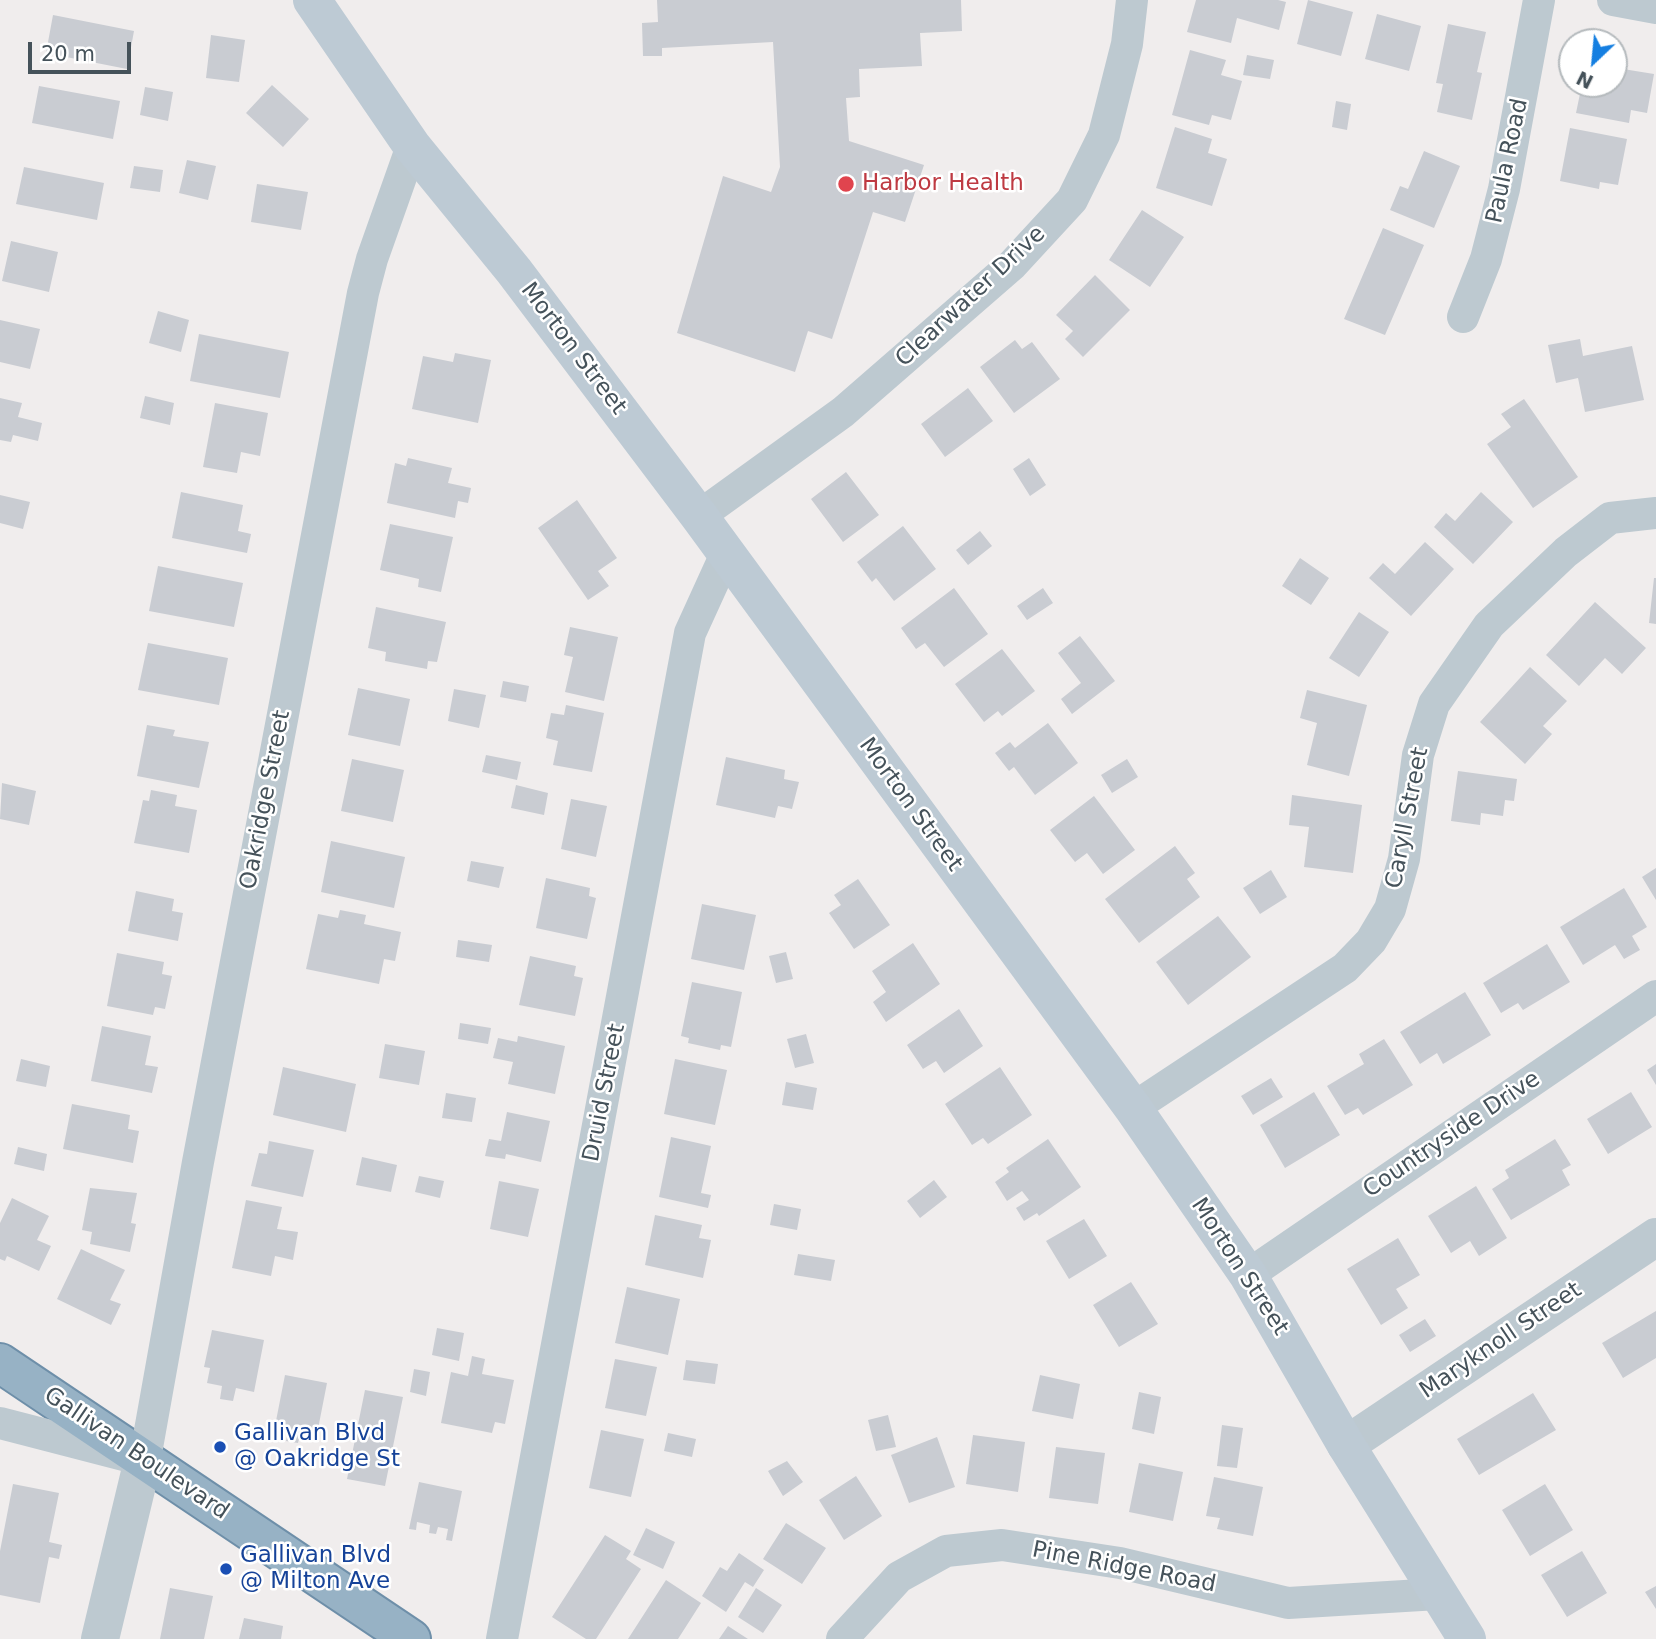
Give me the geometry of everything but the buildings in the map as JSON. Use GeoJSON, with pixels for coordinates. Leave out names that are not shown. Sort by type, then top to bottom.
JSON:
{"type":"FeatureCollection","features":[{"type":"Feature","properties":{"kind":"highway","name":"Gallivan Boulevard"},"geometry":{"type":"LineString","coordinates":[[0,1363],[411,1639]]}},
{"type":"Feature","properties":{"kind":"main road","name":"Morton Street"},"geometry":{"type":"LineString","coordinates":[[312,0],[412,146],[514,271],[699,516],[1133,1108],[1248,1275],[1346,1445],[1467,1639]]}},
{"type":"Feature","properties":{"kind":"street","name":"Clearwater Drive"},"geometry":{"type":"LineString","coordinates":[[699,516],[843,412],[1012,265],[1072,200],[1104,135],[1127,44],[1132,0]]}},
{"type":"Feature","properties":{"kind":"street","name":"Paula Road"},"geometry":{"type":"LineString","coordinates":[[1463,317],[1486,259],[1504,189],[1539,0]]}},
{"type":"Feature","properties":{"kind":"street"},"geometry":{"type":"LineString","coordinates":[[1614,0],[1656,8]]}},
{"type":"Feature","properties":{"kind":"street","name":"Oakridge Street"},"geometry":{"type":"LineString","coordinates":[[144,1460],[363,293],[412,146]]}},
{"type":"Feature","properties":{"kind":"street","name":"Caryll Street"},"geometry":{"type":"LineString","coordinates":[[1133,1108],[1345,968],[1371,941],[1390,909],[1404,859],[1418,755],[1434,704],[1489,625],[1566,552],[1610,518],[1656,513]]}},
{"type":"Feature","properties":{"kind":"street","name":"Druid Street"},"geometry":{"type":"LineString","coordinates":[[502,1639],[690,633],[726,554]]}},
{"type":"Feature","properties":{"kind":"street","name":"Countryside Drive"},"geometry":{"type":"LineString","coordinates":[[1248,1275],[1656,996]]}},
{"type":"Feature","properties":{"kind":"street","name":"Maryknoll Street"},"geometry":{"type":"LineString","coordinates":[[1346,1445],[1656,1237]]}},
{"type":"Feature","properties":{"kind":"street"},"geometry":{"type":"LineString","coordinates":[[0,1423],[144,1460],[100,1639]]}},
{"type":"Feature","properties":{"kind":"street","name":"Pine Ridge Road"},"geometry":{"type":"LineString","coordinates":[[842,1639],[899,1577],[946,1551],[1002,1545],[1120,1563],[1288,1603],[1438,1594]]}},
{"type":"Feature","properties":{"kind":"place","name":"Harbor Health"},"geometry":{"type":"Point","coordinates":[846,184]}},
{"type":"Feature","properties":{"kind":"place","name":"Gallivan Blvd @ Oakridge St"},"geometry":{"type":"Point","coordinates":[220,1447]}},
{"type":"Feature","properties":{"kind":"place","name":"Gallivan Blvd @ Milton Ave"},"geometry":{"type":"Point","coordinates":[226,1569]}}]}
